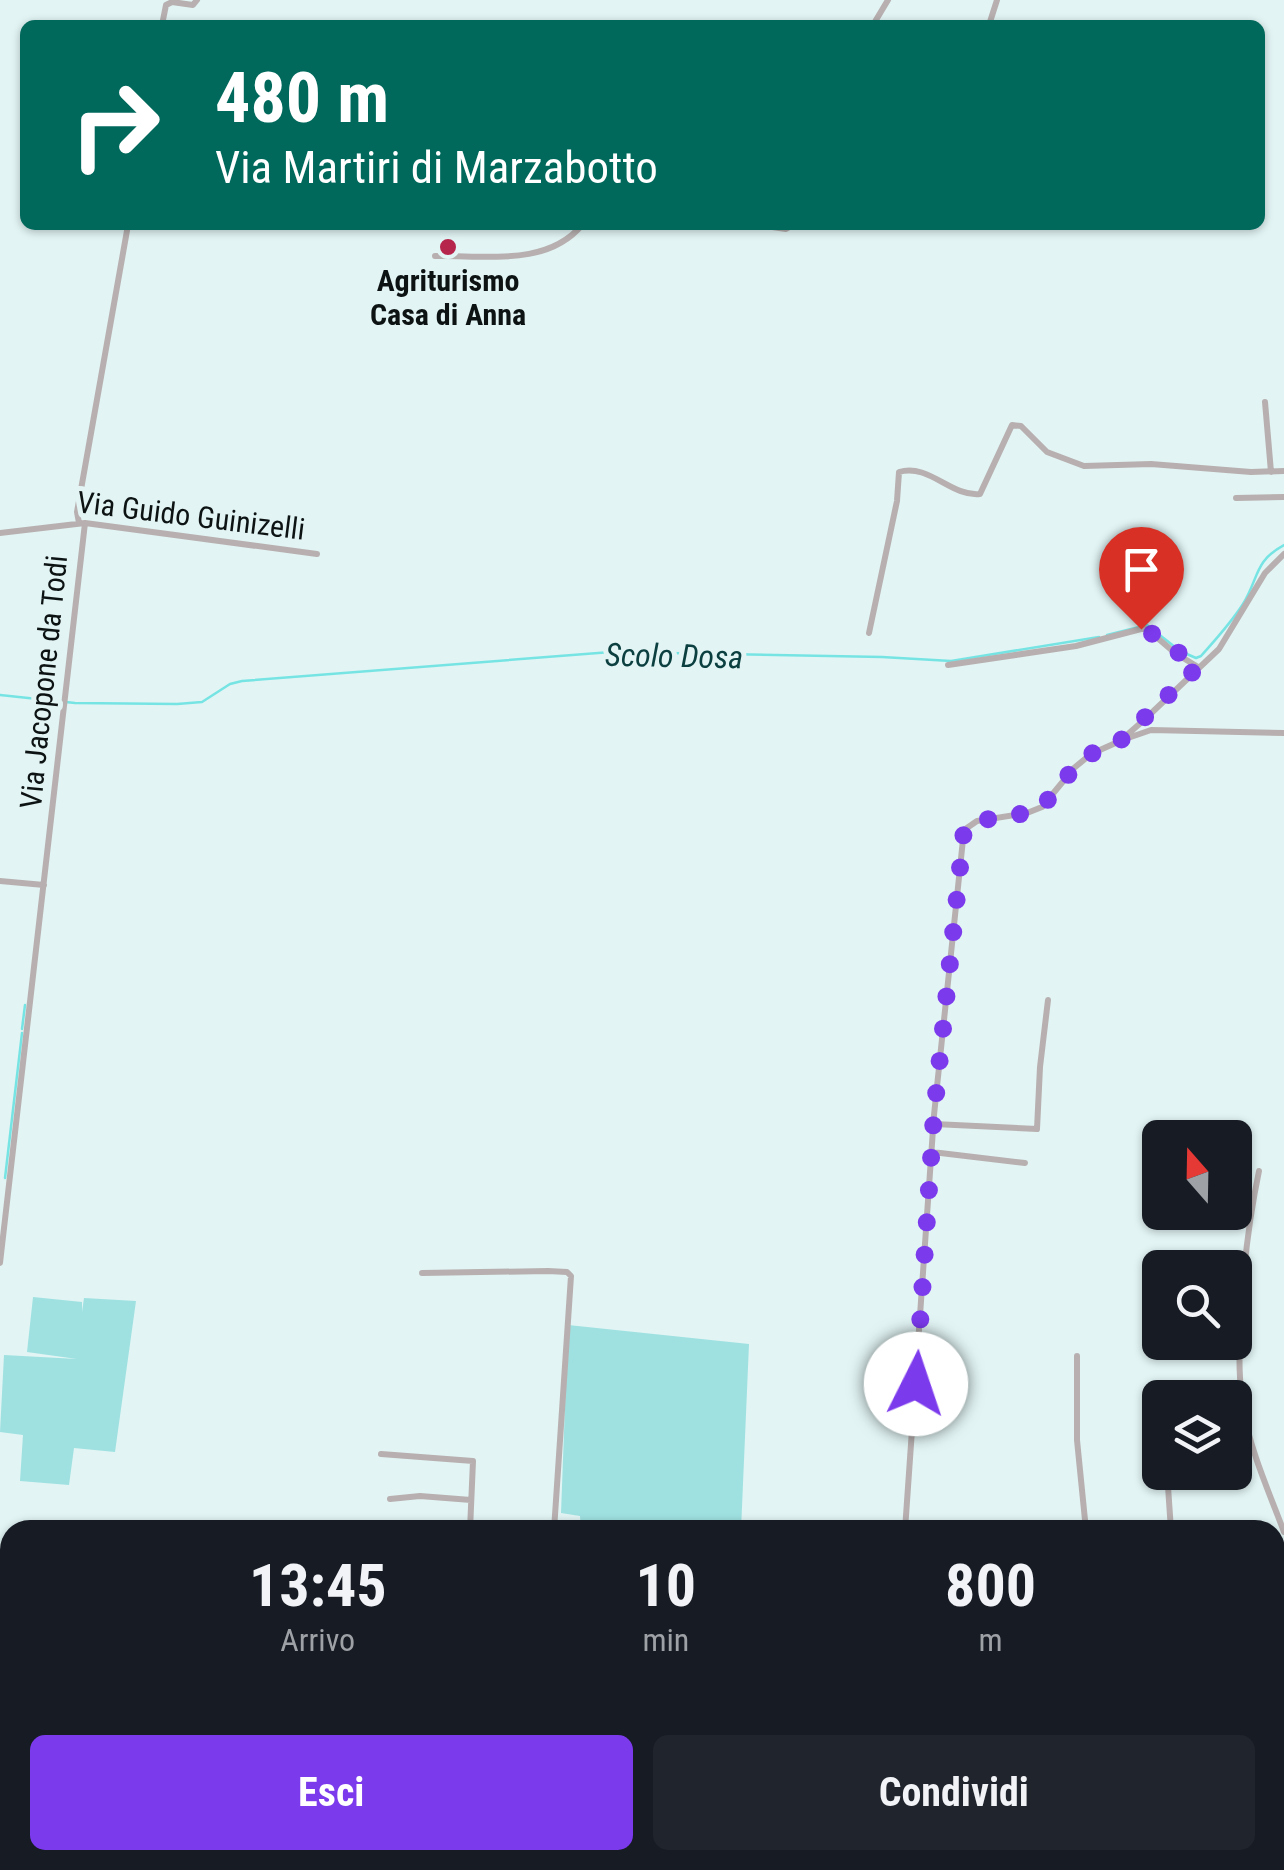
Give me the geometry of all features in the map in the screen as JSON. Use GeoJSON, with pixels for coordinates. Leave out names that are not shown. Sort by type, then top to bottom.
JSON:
{"type":"FeatureCollection","features":[{"type":"Feature","properties":{"kind":"street"},"geometry":{"type":"LineString","coordinates":[[163,20],[166,4],[193,5],[197,0]]}},
{"type":"Feature","properties":{"kind":"street","name":"Via Jacopone da Todi"},"geometry":{"type":"LineString","coordinates":[[0,1263],[64,708],[82,523],[77,512],[127,230]]}},
{"type":"Feature","properties":{"kind":"street"},"geometry":{"type":"LineString","coordinates":[[435,256],[541,253],[564,244],[577,230]]}},
{"type":"Feature","properties":{"kind":"street"},"geometry":{"type":"LineString","coordinates":[[1265,402],[1270,472]]}},
{"type":"Feature","properties":{"kind":"street"},"geometry":{"type":"LineString","coordinates":[[869,633],[897,501],[899,472],[914,469],[965,492],[980,494],[1012,425],[1021,426],[1047,452],[1084,466],[1150,464],[1284,471]]}},
{"type":"Feature","properties":{"kind":"street"},"geometry":{"type":"LineString","coordinates":[[1236,498],[1284,497]]}},
{"type":"Feature","properties":{"kind":"street","name":"Via Guido Guinizelli"},"geometry":{"type":"LineString","coordinates":[[0,532],[82,523],[316,554]]}},
{"type":"Feature","properties":{"kind":"street"},"geometry":{"type":"LineString","coordinates":[[1120,741],[1219,649],[1265,573],[1284,554]]}},
{"type":"Feature","properties":{"kind":"street"},"geometry":{"type":"LineString","coordinates":[[948,665],[1076,646],[1147,629],[1198,667]]}},
{"type":"Feature","properties":{"kind":"street"},"geometry":{"type":"LineString","coordinates":[[1144,720],[1146,731]]}},
{"type":"Feature","properties":{"kind":"street"},"geometry":{"type":"LineString","coordinates":[[906,1520],[934,1124],[964,830],[977,821],[1037,810],[1091,754],[1146,731],[1284,733]]}},
{"type":"Feature","properties":{"kind":"street"},"geometry":{"type":"LineString","coordinates":[[0,881],[44,885]]}},
{"type":"Feature","properties":{"kind":"street"},"geometry":{"type":"LineString","coordinates":[[934,1124],[1038,1129],[1048,1000]]}},
{"type":"Feature","properties":{"kind":"street"},"geometry":{"type":"LineString","coordinates":[[932,1152],[1025,1163]]}},
{"type":"Feature","properties":{"kind":"street"},"geometry":{"type":"LineString","coordinates":[[1259,1171],[1242,1306],[1241,1393],[1245,1420],[1280,1520]]}},
{"type":"Feature","properties":{"kind":"street"},"geometry":{"type":"LineString","coordinates":[[422,1273],[567,1272],[571,1276],[555,1520]]}},
{"type":"Feature","properties":{"kind":"street"},"geometry":{"type":"LineString","coordinates":[[1078,1356],[1077,1440],[1085,1520]]}},
{"type":"Feature","properties":{"kind":"street"},"geometry":{"type":"LineString","coordinates":[[381,1454],[473,1460],[470,1520]]}},
{"type":"Feature","properties":{"kind":"street"},"geometry":{"type":"LineString","coordinates":[[1168,1490],[1170,1520]]}},
{"type":"Feature","properties":{"kind":"street"},"geometry":{"type":"LineString","coordinates":[[390,1499],[420,1496],[471,1500]]}},
{"type":"Feature","properties":{"kind":"shaded area"},"geometry":{"type":"Polygon","coordinates":[[[33,1297],[82,1302],[82,1312],[84,1298],[136,1301],[115,1452],[74,1448],[69,1485],[20,1481],[23,1435],[0,1432],[4,1355],[77,1359],[27,1352],[33,1297]]]}},
{"type":"Feature","properties":{"kind":"shaded area"},"geometry":{"type":"Polygon","coordinates":[[[568,1325],[749,1344],[741,1520],[580,1520],[580,1516],[561,1513],[568,1325]]]}},
{"type":"Feature","properties":{"kind":"waterway","name":"Scolo Dosa"},"geometry":{"type":"LineString","coordinates":[[1107,635],[1147,625],[1180,651],[1196,658],[1201,656],[1243,604],[1267,557],[1284,545]]}},
{"type":"Feature","properties":{"kind":"waterway","name":"Scolo Dosa"},"geometry":{"type":"LineString","coordinates":[[0,695],[75,703],[177,704],[202,702],[242,681],[611,652],[951,661],[1099,637]]}},
{"type":"Feature","properties":{"kind":"waterway"},"geometry":{"type":"LineString","coordinates":[[22,1029],[25,1005]]}},
{"type":"Feature","properties":{"kind":"waterway"},"geometry":{"type":"LineString","coordinates":[[5,1178],[22,1033]]}},
{"type":"Feature","properties":{"kind":"place","name":"Agriturismo Casa di Anna"},"geometry":{"type":"Point","coordinates":[448,247]}},
{"type":"Feature","properties":{"kind":"route"},"geometry":{"type":"LineString","coordinates":[[916,1384],[934,1114],[964,830],[977,821],[1042,807],[1074,768],[1091,754],[1120,741],[1198,667],[1153,633],[1141,629]]}}]}
